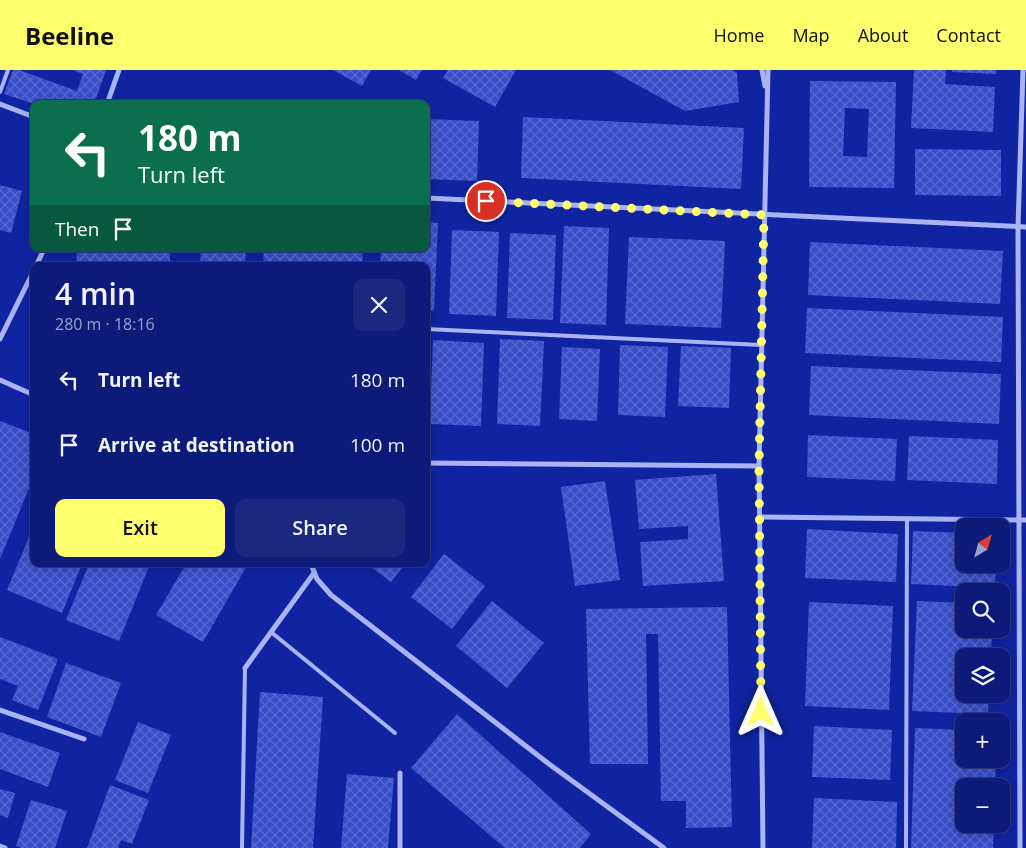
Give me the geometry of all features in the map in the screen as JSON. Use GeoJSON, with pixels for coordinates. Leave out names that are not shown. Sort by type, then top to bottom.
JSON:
{"type":"FeatureCollection","features":[{"type":"Feature","properties":{"kind":"street"},"geometry":{"type":"LineString","coordinates":[[108,100],[119,70]]}},
{"type":"Feature","properties":{"kind":"street"},"geometry":{"type":"LineString","coordinates":[[762,70],[767,99]]}},
{"type":"Feature","properties":{"kind":"street"},"geometry":{"type":"LineString","coordinates":[[762,848],[759,466],[768,70]]}},
{"type":"Feature","properties":{"kind":"street"},"geometry":{"type":"LineString","coordinates":[[1020,848],[1018,227],[1023,70]]}},
{"type":"Feature","properties":{"kind":"street"},"geometry":{"type":"LineString","coordinates":[[0,104],[30,115]]}},
{"type":"Feature","properties":{"kind":"street"},"geometry":{"type":"LineString","coordinates":[[430,198],[1026,227]]}},
{"type":"Feature","properties":{"kind":"street"},"geometry":{"type":"LineString","coordinates":[[0,339],[30,278]]}},
{"type":"Feature","properties":{"kind":"street"},"geometry":{"type":"LineString","coordinates":[[0,380],[30,393]]}},
{"type":"Feature","properties":{"kind":"street"},"geometry":{"type":"LineString","coordinates":[[430,463],[759,466]]}},
{"type":"Feature","properties":{"kind":"street"},"geometry":{"type":"LineString","coordinates":[[760,517],[1026,520]]}},
{"type":"Feature","properties":{"kind":"street"},"geometry":{"type":"LineString","coordinates":[[312,567],[317,579],[331,595],[549,764],[664,848]]}},
{"type":"Feature","properties":{"kind":"street"},"geometry":{"type":"LineString","coordinates":[[245,668],[314,573]]}},
{"type":"Feature","properties":{"kind":"street"},"geometry":{"type":"LineString","coordinates":[[0,710],[84,739]]}},
{"type":"Feature","properties":{"kind":"street"},"geometry":{"type":"LineString","coordinates":[[400,773],[400,848]]}},
{"type":"Feature","properties":{"kind":"street"},"geometry":{"type":"LineString","coordinates":[[0,846],[4,848]]}},
{"type":"Feature","properties":{"kind":"lane"},"geometry":{"type":"LineString","coordinates":[[0,92],[8,70]]}},
{"type":"Feature","properties":{"kind":"lane"},"geometry":{"type":"LineString","coordinates":[[430,329],[761,345]]}},
{"type":"Feature","properties":{"kind":"lane"},"geometry":{"type":"LineString","coordinates":[[906,848],[907,519]]}},
{"type":"Feature","properties":{"kind":"lane"},"geometry":{"type":"LineString","coordinates":[[271,632],[394,733]]}},
{"type":"Feature","properties":{"kind":"lane"},"geometry":{"type":"LineString","coordinates":[[242,848],[245,668]]}},
{"type":"Feature","properties":{"kind":"building"},"geometry":{"type":"Polygon","coordinates":[[[13,70],[19,70],[77,91],[83,74],[72,70],[106,70],[95,100],[30,100],[30,103],[4,94],[13,70]]]}},
{"type":"Feature","properties":{"kind":"building"},"geometry":{"type":"Polygon","coordinates":[[[333,70],[371,70],[362,86],[333,70]]]}},
{"type":"Feature","properties":{"kind":"building"},"geometry":{"type":"Polygon","coordinates":[[[399,70],[422,70],[416,80],[399,70]]]}},
{"type":"Feature","properties":{"kind":"building"},"geometry":{"type":"Polygon","coordinates":[[[448,70],[516,70],[495,107],[443,78],[448,70]]]}},
{"type":"Feature","properties":{"kind":"building"},"geometry":{"type":"Polygon","coordinates":[[[610,70],[732,70],[737,73],[739,102],[685,111],[610,70]]]}},
{"type":"Feature","properties":{"kind":"building"},"geometry":{"type":"Polygon","coordinates":[[[914,70],[946,70],[945,84],[995,87],[993,132],[911,128],[914,70]]]}},
{"type":"Feature","properties":{"kind":"building"},"geometry":{"type":"Polygon","coordinates":[[[952,70],[996,70],[996,74],[952,72],[952,70]]]}},
{"type":"Feature","properties":{"kind":"building"},"geometry":{"type":"Polygon","coordinates":[[[810,81],[896,82],[894,188],[809,187],[810,81]],[[845,108],[843,156],[867,157],[869,109],[845,108]]]}},
{"type":"Feature","properties":{"kind":"building"},"geometry":{"type":"Polygon","coordinates":[[[523,117],[744,128],[741,189],[521,178],[523,117]]]}},
{"type":"Feature","properties":{"kind":"building"},"geometry":{"type":"Polygon","coordinates":[[[430,119],[479,121],[477,181],[430,179],[430,119]]]}},
{"type":"Feature","properties":{"kind":"building"},"geometry":{"type":"Polygon","coordinates":[[[915,149],[1001,150],[1001,196],[915,195],[915,149]]]}},
{"type":"Feature","properties":{"kind":"building"},"geometry":{"type":"Polygon","coordinates":[[[0,185],[22,191],[11,233],[0,230],[0,185]]]}},
{"type":"Feature","properties":{"kind":"building"},"geometry":{"type":"Polygon","coordinates":[[[430,222],[438,223],[434,311],[430,310],[430,262],[380,262],[381,252],[430,252],[430,222]]]}},
{"type":"Feature","properties":{"kind":"building"},"geometry":{"type":"Polygon","coordinates":[[[564,226],[609,228],[606,325],[560,323],[564,226]]]}},
{"type":"Feature","properties":{"kind":"building"},"geometry":{"type":"Polygon","coordinates":[[[452,230],[499,232],[496,316],[449,314],[452,230]]]}},
{"type":"Feature","properties":{"kind":"building"},"geometry":{"type":"Polygon","coordinates":[[[510,233],[556,235],[553,320],[507,318],[510,233]]]}},
{"type":"Feature","properties":{"kind":"building"},"geometry":{"type":"Polygon","coordinates":[[[629,237],[725,241],[721,328],[625,324],[629,237]]]}},
{"type":"Feature","properties":{"kind":"building"},"geometry":{"type":"Polygon","coordinates":[[[810,242],[1003,251],[1000,304],[808,295],[810,242]]]}},
{"type":"Feature","properties":{"kind":"building"},"geometry":{"type":"Polygon","coordinates":[[[77,252],[170,252],[170,262],[76,262],[77,252]]]}},
{"type":"Feature","properties":{"kind":"building"},"geometry":{"type":"Polygon","coordinates":[[[201,252],[246,252],[245,262],[200,262],[201,252]]]}},
{"type":"Feature","properties":{"kind":"building"},"geometry":{"type":"Polygon","coordinates":[[[264,252],[363,252],[362,262],[263,262],[264,252]]]}},
{"type":"Feature","properties":{"kind":"building"},"geometry":{"type":"Polygon","coordinates":[[[807,308],[1003,317],[1001,362],[805,353],[807,308]]]}},
{"type":"Feature","properties":{"kind":"building"},"geometry":{"type":"Polygon","coordinates":[[[500,339],[544,341],[540,426],[497,424],[500,339]]]}},
{"type":"Feature","properties":{"kind":"building"},"geometry":{"type":"Polygon","coordinates":[[[433,340],[484,343],[481,426],[430,424],[433,340]]]}},
{"type":"Feature","properties":{"kind":"building"},"geometry":{"type":"Polygon","coordinates":[[[620,345],[668,347],[665,417],[618,415],[620,345]]]}},
{"type":"Feature","properties":{"kind":"building"},"geometry":{"type":"Polygon","coordinates":[[[681,346],[731,348],[729,408],[678,406],[681,346]]]}},
{"type":"Feature","properties":{"kind":"building"},"geometry":{"type":"Polygon","coordinates":[[[562,347],[600,349],[597,421],[559,419],[562,347]]]}},
{"type":"Feature","properties":{"kind":"building"},"geometry":{"type":"Polygon","coordinates":[[[811,366],[1001,374],[999,424],[809,415],[811,366]]]}},
{"type":"Feature","properties":{"kind":"building"},"geometry":{"type":"Polygon","coordinates":[[[0,421],[30,432],[30,486],[0,559],[0,421]]]}},
{"type":"Feature","properties":{"kind":"building"},"geometry":{"type":"Polygon","coordinates":[[[808,435],[897,439],[895,481],[807,477],[808,435]]]}},
{"type":"Feature","properties":{"kind":"building"},"geometry":{"type":"Polygon","coordinates":[[[909,436],[998,440],[997,484],[907,480],[909,436]]]}},
{"type":"Feature","properties":{"kind":"building"},"geometry":{"type":"Polygon","coordinates":[[[716,474],[724,581],[643,586],[640,542],[688,539],[688,526],[639,529],[635,480],[716,474]]]}},
{"type":"Feature","properties":{"kind":"building"},"geometry":{"type":"Polygon","coordinates":[[[605,481],[620,580],[575,586],[561,487],[605,481]]]}},
{"type":"Feature","properties":{"kind":"building"},"geometry":{"type":"Polygon","coordinates":[[[807,529],[898,534],[896,582],[805,578],[807,529]]]}},
{"type":"Feature","properties":{"kind":"building"},"geometry":{"type":"Polygon","coordinates":[[[913,531],[955,533],[955,573],[996,573],[995,583],[955,583],[955,586],[911,584],[913,531]]]}},
{"type":"Feature","properties":{"kind":"building"},"geometry":{"type":"Polygon","coordinates":[[[30,535],[30,567],[81,567],[62,613],[7,590],[30,535]]]}},
{"type":"Feature","properties":{"kind":"building"},"geometry":{"type":"Polygon","coordinates":[[[444,554],[485,586],[452,629],[411,597],[444,554]]]}},
{"type":"Feature","properties":{"kind":"building"},"geometry":{"type":"Polygon","coordinates":[[[88,567],[149,567],[119,641],[66,620],[88,567]]]}},
{"type":"Feature","properties":{"kind":"building"},"geometry":{"type":"Polygon","coordinates":[[[184,567],[246,567],[203,642],[156,615],[184,567]]]}},
{"type":"Feature","properties":{"kind":"building"},"geometry":{"type":"Polygon","coordinates":[[[371,567],[403,567],[391,582],[371,567]]]}},
{"type":"Feature","properties":{"kind":"building"},"geometry":{"type":"Polygon","coordinates":[[[492,601],[544,643],[507,688],[456,646],[492,601]]]}},
{"type":"Feature","properties":{"kind":"building"},"geometry":{"type":"Polygon","coordinates":[[[917,601],[955,603],[955,638],[992,638],[991,648],[955,648],[955,703],[989,703],[988,713],[912,711],[917,601]]]}},
{"type":"Feature","properties":{"kind":"building"},"geometry":{"type":"Polygon","coordinates":[[[809,602],[893,606],[889,710],[805,706],[809,602]]]}},
{"type":"Feature","properties":{"kind":"building"},"geometry":{"type":"Polygon","coordinates":[[[727,607],[732,827],[686,828],[686,801],[661,801],[658,634],[646,634],[648,764],[590,764],[586,609],[727,607]]]}},
{"type":"Feature","properties":{"kind":"building"},"geometry":{"type":"Polygon","coordinates":[[[0,637],[58,659],[38,710],[12,700],[18,686],[0,679],[0,637]]]}},
{"type":"Feature","properties":{"kind":"building"},"geometry":{"type":"Polygon","coordinates":[[[66,663],[121,683],[101,737],[47,717],[66,663]]]}},
{"type":"Feature","properties":{"kind":"building"},"geometry":{"type":"Polygon","coordinates":[[[260,692],[323,697],[313,848],[251,848],[260,692]]]}},
{"type":"Feature","properties":{"kind":"building"},"geometry":{"type":"Polygon","coordinates":[[[457,714],[591,834],[580,848],[505,848],[411,768],[457,714]]]}},
{"type":"Feature","properties":{"kind":"building"},"geometry":{"type":"Polygon","coordinates":[[[138,722],[171,735],[148,793],[115,780],[138,722]]]}},
{"type":"Feature","properties":{"kind":"building"},"geometry":{"type":"Polygon","coordinates":[[[814,726],[892,730],[890,780],[812,777],[814,726]]]}},
{"type":"Feature","properties":{"kind":"building"},"geometry":{"type":"Polygon","coordinates":[[[915,728],[955,730],[955,768],[996,768],[995,778],[955,778],[955,833],[994,833],[993,848],[911,848],[915,728]]]}},
{"type":"Feature","properties":{"kind":"building"},"geometry":{"type":"Polygon","coordinates":[[[0,732],[60,753],[48,787],[0,769],[0,732]]]}},
{"type":"Feature","properties":{"kind":"building"},"geometry":{"type":"Polygon","coordinates":[[[347,774],[394,778],[388,848],[341,848],[347,774]]]}},
{"type":"Feature","properties":{"kind":"building"},"geometry":{"type":"Polygon","coordinates":[[[110,785],[149,800],[132,844],[121,840],[118,848],[87,848],[110,785]]]}},
{"type":"Feature","properties":{"kind":"building"},"geometry":{"type":"Polygon","coordinates":[[[0,789],[15,793],[8,818],[0,815],[0,789]]]}},
{"type":"Feature","properties":{"kind":"building"},"geometry":{"type":"Polygon","coordinates":[[[814,798],[897,802],[896,848],[812,848],[814,798]]]}},
{"type":"Feature","properties":{"kind":"building"},"geometry":{"type":"Polygon","coordinates":[[[31,800],[67,811],[55,848],[21,848],[16,846],[31,800]]]}},
{"type":"Feature","properties":{"kind":"route"},"geometry":{"type":"LineString","coordinates":[[486,201],[764,215],[759,466],[761,712]]}}]}
